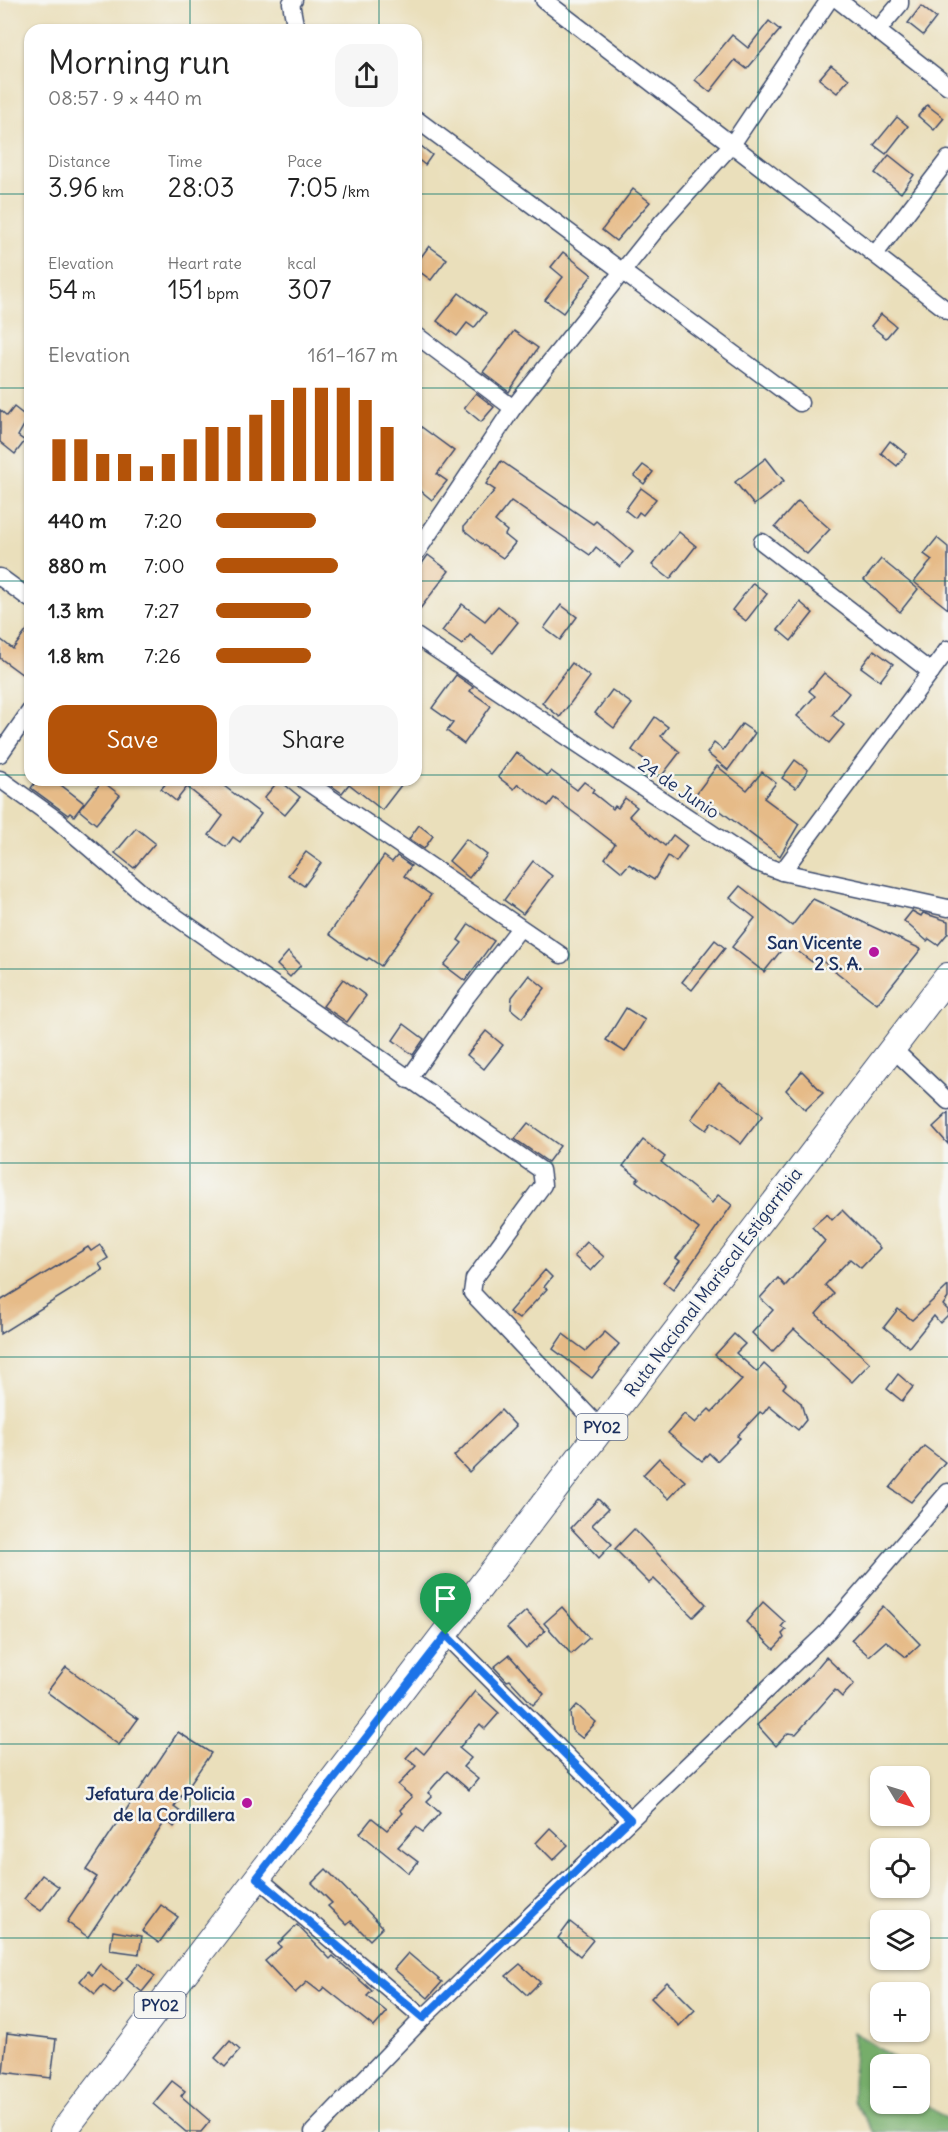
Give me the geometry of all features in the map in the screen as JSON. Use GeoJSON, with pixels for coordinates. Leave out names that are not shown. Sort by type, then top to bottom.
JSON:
{"type":"FeatureCollection","features":[{"type":"Feature","properties":{"kind":"main road","name":"Ruta Nacional Mariscal Estigarribia"},"geometry":{"type":"LineString","coordinates":[[63,2132],[446,1635],[948,976]]}},
{"type":"Feature","properties":{"kind":"street"},"geometry":{"type":"LineString","coordinates":[[294,0],[291,3],[295,24]]}},
{"type":"Feature","properties":{"kind":"street"},"geometry":{"type":"LineString","coordinates":[[544,0],[948,311]]}},
{"type":"Feature","properties":{"kind":"street"},"geometry":{"type":"LineString","coordinates":[[422,544],[513,408],[621,271],[732,145],[829,0]]}},
{"type":"Feature","properties":{"kind":"street"},"geometry":{"type":"LineString","coordinates":[[838,0],[948,86]]}},
{"type":"Feature","properties":{"kind":"street"},"geometry":{"type":"LineString","coordinates":[[878,31],[900,4],[900,0]]}},
{"type":"Feature","properties":{"kind":"street"},"geometry":{"type":"LineString","coordinates":[[422,123],[800,403]]}},
{"type":"Feature","properties":{"kind":"street"},"geometry":{"type":"LineString","coordinates":[[875,254],[948,159]]}},
{"type":"Feature","properties":{"kind":"street"},"geometry":{"type":"LineString","coordinates":[[422,340],[513,408]]}},
{"type":"Feature","properties":{"kind":"street"},"geometry":{"type":"LineString","coordinates":[[762,542],[931,672]]}},
{"type":"Feature","properties":{"kind":"street"},"geometry":{"type":"LineString","coordinates":[[0,577],[24,595]]}},
{"type":"Feature","properties":{"kind":"street","name":"24 de Junio"},"geometry":{"type":"LineString","coordinates":[[422,640],[755,862],[782,872],[948,908]]}},
{"type":"Feature","properties":{"kind":"street"},"geometry":{"type":"LineString","coordinates":[[782,872],[948,649]]}},
{"type":"Feature","properties":{"kind":"street"},"geometry":{"type":"LineString","coordinates":[[0,754],[24,720]]}},
{"type":"Feature","properties":{"kind":"street"},"geometry":{"type":"LineString","coordinates":[[0,779],[57,820],[143,894],[543,1172],[543,1185],[474,1278],[472,1293],[601,1429]]}},
{"type":"Feature","properties":{"kind":"street"},"geometry":{"type":"LineString","coordinates":[[313,786],[561,955]]}},
{"type":"Feature","properties":{"kind":"street"},"geometry":{"type":"LineString","coordinates":[[408,1080],[467,996],[520,928]]}},
{"type":"Feature","properties":{"kind":"street"},"geometry":{"type":"LineString","coordinates":[[892,1048],[948,1101]]}},
{"type":"Feature","properties":{"kind":"street"},"geometry":{"type":"LineString","coordinates":[[313,2132],[423,2018],[828,1631],[948,1492]]}},
{"type":"Feature","properties":{"kind":"street"},"geometry":{"type":"LineString","coordinates":[[446,1635],[630,1819]]}},
{"type":"Feature","properties":{"kind":"street"},"geometry":{"type":"LineString","coordinates":[[257,1878],[423,2018]]}},
{"type":"Feature","properties":{"kind":"green space"},"geometry":{"type":"Polygon","coordinates":[[[854,2032],[888,2054],[870,2054],[870,2114],[930,2114],[930,2108],[948,2120],[948,2132],[874,2132],[853,2100],[854,2032]]]}},
{"type":"Feature","properties":{"kind":"building"},"geometry":{"type":"Polygon","coordinates":[[[921,6],[936,18],[923,35],[908,23],[921,6]]]}},
{"type":"Feature","properties":{"kind":"building"},"geometry":{"type":"Polygon","coordinates":[[[769,21],[780,30],[747,69],[735,60],[710,92],[695,80],[732,35],[748,48],[769,21]]]}},
{"type":"Feature","properties":{"kind":"building"},"geometry":{"type":"Polygon","coordinates":[[[831,65],[849,79],[837,93],[819,79],[831,65]]]}},
{"type":"Feature","properties":{"kind":"building"},"geometry":{"type":"Polygon","coordinates":[[[927,105],[944,118],[934,130],[918,116],[927,105]]]}},
{"type":"Feature","properties":{"kind":"building"},"geometry":{"type":"Polygon","coordinates":[[[897,117],[908,126],[886,154],[874,145],[897,117]]]}},
{"type":"Feature","properties":{"kind":"building"},"geometry":{"type":"Polygon","coordinates":[[[422,147],[432,155],[425,165],[422,163],[422,147]]]}},
{"type":"Feature","properties":{"kind":"building"},"geometry":{"type":"Polygon","coordinates":[[[889,155],[914,175],[901,193],[875,173],[889,155]]]}},
{"type":"Feature","properties":{"kind":"building"},"geometry":{"type":"Polygon","coordinates":[[[633,189],[650,202],[616,241],[602,230],[633,189]]]}},
{"type":"Feature","properties":{"kind":"building"},"geometry":{"type":"Polygon","coordinates":[[[429,246],[447,259],[431,280],[422,273],[422,256],[429,246]]]}},
{"type":"Feature","properties":{"kind":"building"},"geometry":{"type":"Polygon","coordinates":[[[563,252],[592,275],[563,313],[545,300],[563,277],[551,267],[563,252]]]}},
{"type":"Feature","properties":{"kind":"building"},"geometry":{"type":"Polygon","coordinates":[[[459,293],[486,313],[474,328],[467,323],[457,336],[437,321],[459,293]]]}},
{"type":"Feature","properties":{"kind":"building"},"geometry":{"type":"Polygon","coordinates":[[[881,314],[896,326],[886,338],[871,326],[881,314]]]}},
{"type":"Feature","properties":{"kind":"building"},"geometry":{"type":"Polygon","coordinates":[[[514,331],[538,348],[509,392],[483,372],[514,331]]]}},
{"type":"Feature","properties":{"kind":"building"},"geometry":{"type":"Polygon","coordinates":[[[476,393],[494,407],[481,422],[464,408],[476,393]]]}},
{"type":"Feature","properties":{"kind":"building"},"geometry":{"type":"Polygon","coordinates":[[[14,407],[24,415],[24,425],[18,436],[24,442],[15,454],[0,442],[0,410],[7,416],[14,407]]]}},
{"type":"Feature","properties":{"kind":"building"},"geometry":{"type":"Polygon","coordinates":[[[422,427],[454,451],[437,474],[447,481],[432,500],[422,492],[422,427]]]}},
{"type":"Feature","properties":{"kind":"building"},"geometry":{"type":"Polygon","coordinates":[[[890,441],[906,454],[897,466],[881,453],[890,441]]]}},
{"type":"Feature","properties":{"kind":"building"},"geometry":{"type":"Polygon","coordinates":[[[766,458],[784,481],[754,505],[735,482],[766,458]]]}},
{"type":"Feature","properties":{"kind":"building"},"geometry":{"type":"Polygon","coordinates":[[[501,461],[593,524],[596,521],[633,552],[620,567],[596,547],[590,555],[511,501],[495,521],[507,531],[505,535],[515,543],[503,558],[479,542],[464,530],[464,526],[495,490],[486,484],[501,461]]]}},
{"type":"Feature","properties":{"kind":"building"},"geometry":{"type":"Polygon","coordinates":[[[643,465],[653,472],[644,484],[634,476],[643,465]]]}},
{"type":"Feature","properties":{"kind":"building"},"geometry":{"type":"Polygon","coordinates":[[[641,488],[656,499],[643,515],[639,512],[635,518],[625,510],[641,488]]]}},
{"type":"Feature","properties":{"kind":"building"},"geometry":{"type":"Polygon","coordinates":[[[798,501],[830,529],[807,554],[775,527],[798,501]]]}},
{"type":"Feature","properties":{"kind":"building"},"geometry":{"type":"Polygon","coordinates":[[[679,532],[696,546],[670,579],[652,565],[679,532]]]}},
{"type":"Feature","properties":{"kind":"building"},"geometry":{"type":"Polygon","coordinates":[[[937,538],[948,547],[948,609],[914,582],[932,560],[924,554],[937,538]]]}},
{"type":"Feature","properties":{"kind":"building"},"geometry":{"type":"Polygon","coordinates":[[[428,555],[449,571],[422,606],[422,564],[428,555]]]}},
{"type":"Feature","properties":{"kind":"building"},"geometry":{"type":"Polygon","coordinates":[[[881,559],[918,589],[900,612],[864,580],[881,559]]]}},
{"type":"Feature","properties":{"kind":"building"},"geometry":{"type":"Polygon","coordinates":[[[753,583],[767,594],[746,621],[732,610],[753,583]]]}},
{"type":"Feature","properties":{"kind":"building"},"geometry":{"type":"Polygon","coordinates":[[[800,602],[813,613],[791,641],[778,630],[800,602]]]}},
{"type":"Feature","properties":{"kind":"building"},"geometry":{"type":"Polygon","coordinates":[[[462,604],[485,621],[498,606],[518,622],[493,653],[470,635],[462,645],[442,631],[462,604]]]}},
{"type":"Feature","properties":{"kind":"building"},"geometry":{"type":"Polygon","coordinates":[[[561,605],[577,617],[560,640],[544,628],[561,605]]]}},
{"type":"Feature","properties":{"kind":"building"},"geometry":{"type":"Polygon","coordinates":[[[24,634],[23,675],[0,658],[0,639],[13,649],[24,634]]]}},
{"type":"Feature","properties":{"kind":"building"},"geometry":{"type":"Polygon","coordinates":[[[874,650],[893,664],[880,681],[861,667],[874,650]]]}},
{"type":"Feature","properties":{"kind":"building"},"geometry":{"type":"Polygon","coordinates":[[[572,663],[590,677],[560,717],[542,703],[572,663]]]}},
{"type":"Feature","properties":{"kind":"building"},"geometry":{"type":"Polygon","coordinates":[[[824,673],[849,693],[832,715],[844,725],[829,743],[797,716],[815,696],[809,691],[824,673]]]}},
{"type":"Feature","properties":{"kind":"building"},"geometry":{"type":"Polygon","coordinates":[[[456,675],[473,687],[470,691],[491,706],[464,744],[447,731],[453,723],[432,708],[456,675]]]}},
{"type":"Feature","properties":{"kind":"building"},"geometry":{"type":"Polygon","coordinates":[[[612,690],[632,704],[614,728],[595,713],[612,690]]]}},
{"type":"Feature","properties":{"kind":"building"},"geometry":{"type":"Polygon","coordinates":[[[655,717],[668,727],[661,736],[680,752],[660,778],[646,767],[649,763],[632,750],[655,717]]]}},
{"type":"Feature","properties":{"kind":"building"},"geometry":{"type":"Polygon","coordinates":[[[742,724],[755,733],[728,770],[707,753],[714,743],[723,750],[742,724]]]}},
{"type":"Feature","properties":{"kind":"building"},"geometry":{"type":"Polygon","coordinates":[[[516,752],[547,776],[551,771],[577,790],[584,782],[594,789],[592,792],[613,809],[615,806],[618,808],[625,798],[637,807],[629,816],[665,846],[673,835],[687,846],[676,862],[668,856],[654,880],[629,864],[622,872],[605,858],[615,844],[588,823],[554,798],[548,806],[518,784],[514,789],[498,777],[516,752]]]}},
{"type":"Feature","properties":{"kind":"building"},"geometry":{"type":"Polygon","coordinates":[[[795,760],[808,770],[796,788],[782,778],[795,760]]]}},
{"type":"Feature","properties":{"kind":"building"},"geometry":{"type":"Polygon","coordinates":[[[717,766],[747,790],[762,772],[776,783],[764,798],[799,824],[780,856],[710,803],[706,809],[692,799],[717,766]]]}},
{"type":"Feature","properties":{"kind":"building"},"geometry":{"type":"Polygon","coordinates":[[[32,786],[62,786],[84,803],[74,816],[70,813],[68,815],[31,788],[32,786]]]}},
{"type":"Feature","properties":{"kind":"building"},"geometry":{"type":"Polygon","coordinates":[[[98,786],[108,786],[120,795],[96,824],[79,810],[98,786]]]}},
{"type":"Feature","properties":{"kind":"building"},"geometry":{"type":"Polygon","coordinates":[[[164,786],[224,786],[261,814],[240,842],[233,837],[226,847],[209,835],[223,816],[187,787],[176,801],[161,789],[164,786]]]}},
{"type":"Feature","properties":{"kind":"building"},"geometry":{"type":"Polygon","coordinates":[[[274,786],[286,786],[300,797],[285,815],[264,798],[274,786]]]}},
{"type":"Feature","properties":{"kind":"building"},"geometry":{"type":"Polygon","coordinates":[[[332,786],[347,786],[342,793],[332,786]]]}},
{"type":"Feature","properties":{"kind":"building"},"geometry":{"type":"Polygon","coordinates":[[[352,786],[400,786],[382,810],[352,786]]]}},
{"type":"Feature","properties":{"kind":"building"},"geometry":{"type":"Polygon","coordinates":[[[419,825],[433,836],[424,849],[409,839],[419,825]]]}},
{"type":"Feature","properties":{"kind":"building"},"geometry":{"type":"Polygon","coordinates":[[[136,828],[155,843],[134,868],[115,853],[136,828]]]}},
{"type":"Feature","properties":{"kind":"building"},"geometry":{"type":"Polygon","coordinates":[[[466,839],[487,855],[469,878],[449,861],[466,839]]]}},
{"type":"Feature","properties":{"kind":"building"},"geometry":{"type":"Polygon","coordinates":[[[306,852],[321,863],[304,886],[288,875],[306,852]]]}},
{"type":"Feature","properties":{"kind":"building"},"geometry":{"type":"Polygon","coordinates":[[[384,856],[392,862],[397,856],[411,866],[404,876],[431,895],[381,966],[369,958],[367,960],[356,954],[329,934],[384,856]]]}},
{"type":"Feature","properties":{"kind":"building"},"geometry":{"type":"Polygon","coordinates":[[[533,861],[552,876],[523,914],[504,900],[533,861]]]}},
{"type":"Feature","properties":{"kind":"building"},"geometry":{"type":"Polygon","coordinates":[[[740,886],[792,926],[813,899],[921,949],[877,1004],[816,956],[812,962],[787,943],[764,972],[732,947],[755,918],[730,898],[740,886]]]}},
{"type":"Feature","properties":{"kind":"building"},"geometry":{"type":"Polygon","coordinates":[[[912,911],[921,916],[923,913],[948,921],[948,933],[938,945],[929,939],[927,941],[904,921],[912,911]]]}},
{"type":"Feature","properties":{"kind":"building"},"geometry":{"type":"Polygon","coordinates":[[[469,924],[494,941],[465,981],[444,965],[462,943],[458,940],[469,924]]]}},
{"type":"Feature","properties":{"kind":"building"},"geometry":{"type":"Polygon","coordinates":[[[715,940],[725,948],[692,990],[682,982],[715,940]]]}},
{"type":"Feature","properties":{"kind":"building"},"geometry":{"type":"Polygon","coordinates":[[[288,952],[301,965],[290,977],[277,965],[288,952]]]}},
{"type":"Feature","properties":{"kind":"building"},"geometry":{"type":"Polygon","coordinates":[[[529,975],[545,988],[522,1018],[511,1009],[512,997],[529,975]]]}},
{"type":"Feature","properties":{"kind":"building"},"geometry":{"type":"Polygon","coordinates":[[[343,979],[366,996],[347,1022],[323,1006],[343,979]]]}},
{"type":"Feature","properties":{"kind":"building"},"geometry":{"type":"Polygon","coordinates":[[[626,1008],[645,1020],[625,1052],[606,1040],[626,1008]]]}},
{"type":"Feature","properties":{"kind":"building"},"geometry":{"type":"Polygon","coordinates":[[[404,1024],[424,1039],[413,1055],[393,1040],[404,1024]]]}},
{"type":"Feature","properties":{"kind":"building"},"geometry":{"type":"Polygon","coordinates":[[[486,1031],[503,1045],[484,1069],[467,1055],[486,1031]]]}},
{"type":"Feature","properties":{"kind":"building"},"geometry":{"type":"Polygon","coordinates":[[[802,1071],[823,1093],[805,1110],[786,1090],[802,1071]]]}},
{"type":"Feature","properties":{"kind":"building"},"geometry":{"type":"Polygon","coordinates":[[[719,1082],[763,1115],[741,1144],[712,1122],[706,1130],[691,1119],[719,1082]]]}},
{"type":"Feature","properties":{"kind":"building"},"geometry":{"type":"Polygon","coordinates":[[[948,1113],[948,1144],[933,1127],[948,1113]]]}},
{"type":"Feature","properties":{"kind":"building"},"geometry":{"type":"Polygon","coordinates":[[[528,1123],[560,1146],[548,1162],[515,1139],[528,1123]]]}},
{"type":"Feature","properties":{"kind":"building"},"geometry":{"type":"Polygon","coordinates":[[[643,1140],[665,1157],[661,1162],[712,1203],[718,1195],[732,1205],[673,1290],[663,1282],[680,1261],[676,1258],[699,1229],[636,1181],[639,1178],[623,1166],[643,1140]]]}},
{"type":"Feature","properties":{"kind":"building"},"geometry":{"type":"Polygon","coordinates":[[[842,1210],[880,1248],[861,1268],[850,1259],[825,1285],[834,1294],[816,1314],[870,1363],[852,1382],[794,1329],[772,1352],[752,1333],[773,1310],[760,1298],[778,1278],[785,1286],[825,1241],[812,1227],[827,1214],[832,1220],[842,1210]]]}},
{"type":"Feature","properties":{"kind":"building"},"geometry":{"type":"Polygon","coordinates":[[[587,1242],[604,1257],[591,1271],[574,1256],[587,1242]]]}},
{"type":"Feature","properties":{"kind":"building"},"geometry":{"type":"Polygon","coordinates":[[[100,1245],[108,1258],[99,1264],[103,1270],[0,1334],[0,1301],[88,1247],[91,1251],[100,1245]]]}},
{"type":"Feature","properties":{"kind":"building"},"geometry":{"type":"Polygon","coordinates":[[[545,1270],[552,1277],[544,1287],[547,1289],[519,1319],[509,1312],[545,1270]]]}},
{"type":"Feature","properties":{"kind":"building"},"geometry":{"type":"Polygon","coordinates":[[[948,1286],[948,1298],[943,1305],[948,1310],[948,1315],[940,1323],[934,1316],[909,1347],[884,1327],[898,1309],[912,1320],[948,1286]]]}},
{"type":"Feature","properties":{"kind":"building"},"geometry":{"type":"Polygon","coordinates":[[[605,1332],[619,1344],[592,1378],[553,1349],[563,1334],[586,1351],[605,1332]]]}},
{"type":"Feature","properties":{"kind":"building"},"geometry":{"type":"Polygon","coordinates":[[[734,1334],[745,1344],[736,1353],[757,1372],[764,1364],[786,1384],[783,1388],[801,1403],[806,1420],[798,1430],[769,1406],[737,1436],[740,1438],[717,1461],[709,1453],[702,1461],[668,1433],[684,1414],[695,1423],[709,1409],[712,1412],[742,1380],[715,1355],[734,1334]]]}},
{"type":"Feature","properties":{"kind":"building"},"geometry":{"type":"Polygon","coordinates":[[[898,1374],[913,1387],[902,1401],[887,1389],[898,1374]]]}},
{"type":"Feature","properties":{"kind":"building"},"geometry":{"type":"Polygon","coordinates":[[[501,1410],[516,1426],[469,1472],[454,1456],[501,1410]]]}},
{"type":"Feature","properties":{"kind":"building"},"geometry":{"type":"Polygon","coordinates":[[[924,1446],[945,1462],[911,1502],[890,1488],[924,1446]]]}},
{"type":"Feature","properties":{"kind":"building"},"geometry":{"type":"Polygon","coordinates":[[[659,1458],[685,1481],[669,1499],[643,1475],[659,1458]]]}},
{"type":"Feature","properties":{"kind":"building"},"geometry":{"type":"Polygon","coordinates":[[[598,1499],[608,1509],[592,1525],[612,1544],[599,1558],[571,1528],[598,1499]]]}},
{"type":"Feature","properties":{"kind":"building"},"geometry":{"type":"Polygon","coordinates":[[[634,1529],[706,1604],[693,1617],[654,1579],[649,1583],[615,1549],[634,1529]]]}},
{"type":"Feature","properties":{"kind":"building"},"geometry":{"type":"Polygon","coordinates":[[[763,1602],[785,1622],[781,1627],[786,1630],[782,1634],[784,1638],[774,1649],[746,1622],[763,1602]]]}},
{"type":"Feature","properties":{"kind":"building"},"geometry":{"type":"Polygon","coordinates":[[[883,1606],[920,1644],[906,1657],[886,1641],[869,1656],[851,1640],[883,1606]]]}},
{"type":"Feature","properties":{"kind":"building"},"geometry":{"type":"Polygon","coordinates":[[[562,1607],[589,1638],[571,1654],[544,1623],[562,1607]]]}},
{"type":"Feature","properties":{"kind":"building"},"geometry":{"type":"Polygon","coordinates":[[[526,1611],[545,1631],[526,1649],[507,1628],[526,1611]]]}},
{"type":"Feature","properties":{"kind":"building"},"geometry":{"type":"Polygon","coordinates":[[[509,1655],[544,1694],[533,1705],[510,1680],[507,1681],[494,1667],[509,1655]]]}},
{"type":"Feature","properties":{"kind":"building"},"geometry":{"type":"Polygon","coordinates":[[[826,1657],[854,1684],[842,1697],[835,1690],[796,1734],[788,1733],[776,1746],[757,1725],[810,1676],[826,1657]]]}},
{"type":"Feature","properties":{"kind":"building"},"geometry":{"type":"Polygon","coordinates":[[[66,1667],[138,1719],[119,1745],[47,1692],[66,1667]]]}},
{"type":"Feature","properties":{"kind":"building"},"geometry":{"type":"Polygon","coordinates":[[[475,1691],[499,1713],[485,1729],[480,1724],[459,1748],[471,1758],[463,1767],[478,1779],[469,1790],[447,1771],[428,1793],[432,1796],[427,1801],[440,1813],[423,1832],[416,1827],[398,1847],[418,1862],[409,1873],[360,1833],[372,1818],[387,1830],[403,1813],[400,1810],[412,1797],[398,1785],[416,1766],[406,1758],[416,1747],[424,1754],[475,1691]]]}},
{"type":"Feature","properties":{"kind":"building"},"geometry":{"type":"Polygon","coordinates":[[[577,1705],[596,1722],[582,1738],[572,1730],[570,1713],[577,1705]]]}},
{"type":"Feature","properties":{"kind":"building"},"geometry":{"type":"Polygon","coordinates":[[[178,1732],[211,1753],[174,1807],[183,1814],[174,1827],[166,1820],[88,1937],[67,1922],[97,1877],[86,1870],[178,1732]]]}},
{"type":"Feature","properties":{"kind":"building"},"geometry":{"type":"Polygon","coordinates":[[[550,1828],[568,1845],[553,1860],[536,1843],[550,1828]]]}},
{"type":"Feature","properties":{"kind":"building"},"geometry":{"type":"Polygon","coordinates":[[[326,1869],[383,1927],[370,1940],[351,1921],[347,1925],[328,1906],[332,1903],[312,1883],[326,1869]]]}},
{"type":"Feature","properties":{"kind":"building"},"geometry":{"type":"Polygon","coordinates":[[[42,1875],[59,1887],[41,1911],[24,1899],[42,1875]]]}},
{"type":"Feature","properties":{"kind":"building"},"geometry":{"type":"Polygon","coordinates":[[[161,1905],[178,1917],[159,1943],[142,1931],[161,1905]]]}},
{"type":"Feature","properties":{"kind":"building"},"geometry":{"type":"Polygon","coordinates":[[[570,1922],[593,1940],[580,1956],[558,1938],[570,1922]]]}},
{"type":"Feature","properties":{"kind":"building"},"geometry":{"type":"Polygon","coordinates":[[[297,1925],[330,1959],[333,1956],[372,1991],[367,1996],[387,2012],[374,2027],[324,1987],[320,1992],[307,1982],[295,1993],[265,1961],[281,1947],[278,1944],[297,1925]]]}},
{"type":"Feature","properties":{"kind":"building"},"geometry":{"type":"Polygon","coordinates":[[[113,1931],[142,1936],[139,1954],[110,1950],[113,1931]]]}},
{"type":"Feature","properties":{"kind":"building"},"geometry":{"type":"Polygon","coordinates":[[[408,1953],[442,1982],[428,1998],[394,1969],[408,1953]]]}},
{"type":"Feature","properties":{"kind":"building"},"geometry":{"type":"Polygon","coordinates":[[[139,1963],[155,1976],[142,1992],[126,1979],[139,1963]]]}},
{"type":"Feature","properties":{"kind":"building"},"geometry":{"type":"Polygon","coordinates":[[[100,1964],[123,1983],[114,1994],[103,1985],[95,1994],[80,1981],[88,1971],[92,1975],[100,1964]]]}},
{"type":"Feature","properties":{"kind":"building"},"geometry":{"type":"Polygon","coordinates":[[[520,1964],[540,1982],[527,1995],[506,1976],[520,1964]]]}},
{"type":"Feature","properties":{"kind":"building"},"geometry":{"type":"Polygon","coordinates":[[[667,1982],[695,2010],[679,2026],[651,1998],[667,1982]]]}},
{"type":"Feature","properties":{"kind":"building"},"geometry":{"type":"Polygon","coordinates":[[[7,2033],[56,2039],[51,2078],[3,2072],[7,2033]]]}},
{"type":"Feature","properties":{"kind":"building"},"geometry":{"type":"Polygon","coordinates":[[[230,2041],[240,2050],[225,2067],[215,2058],[230,2041]]]}},
{"type":"Feature","properties":{"kind":"building"},"geometry":{"type":"Polygon","coordinates":[[[172,2081],[185,2091],[181,2096],[210,2121],[201,2132],[186,2132],[153,2104],[172,2081]]]}},
{"type":"Feature","properties":{"kind":"place","name":"San Vicente 2 S. A."},"geometry":{"type":"Point","coordinates":[874,952]}},
{"type":"Feature","properties":{"kind":"place","name":"Jefatura de Policia de la Cordillera"},"geometry":{"type":"Point","coordinates":[247,1803]}},
{"type":"Feature","properties":{"kind":"route"},"geometry":{"type":"LineString","coordinates":[[446,1635],[630,1819],[423,2018],[257,1878],[446,1635]]}}]}
